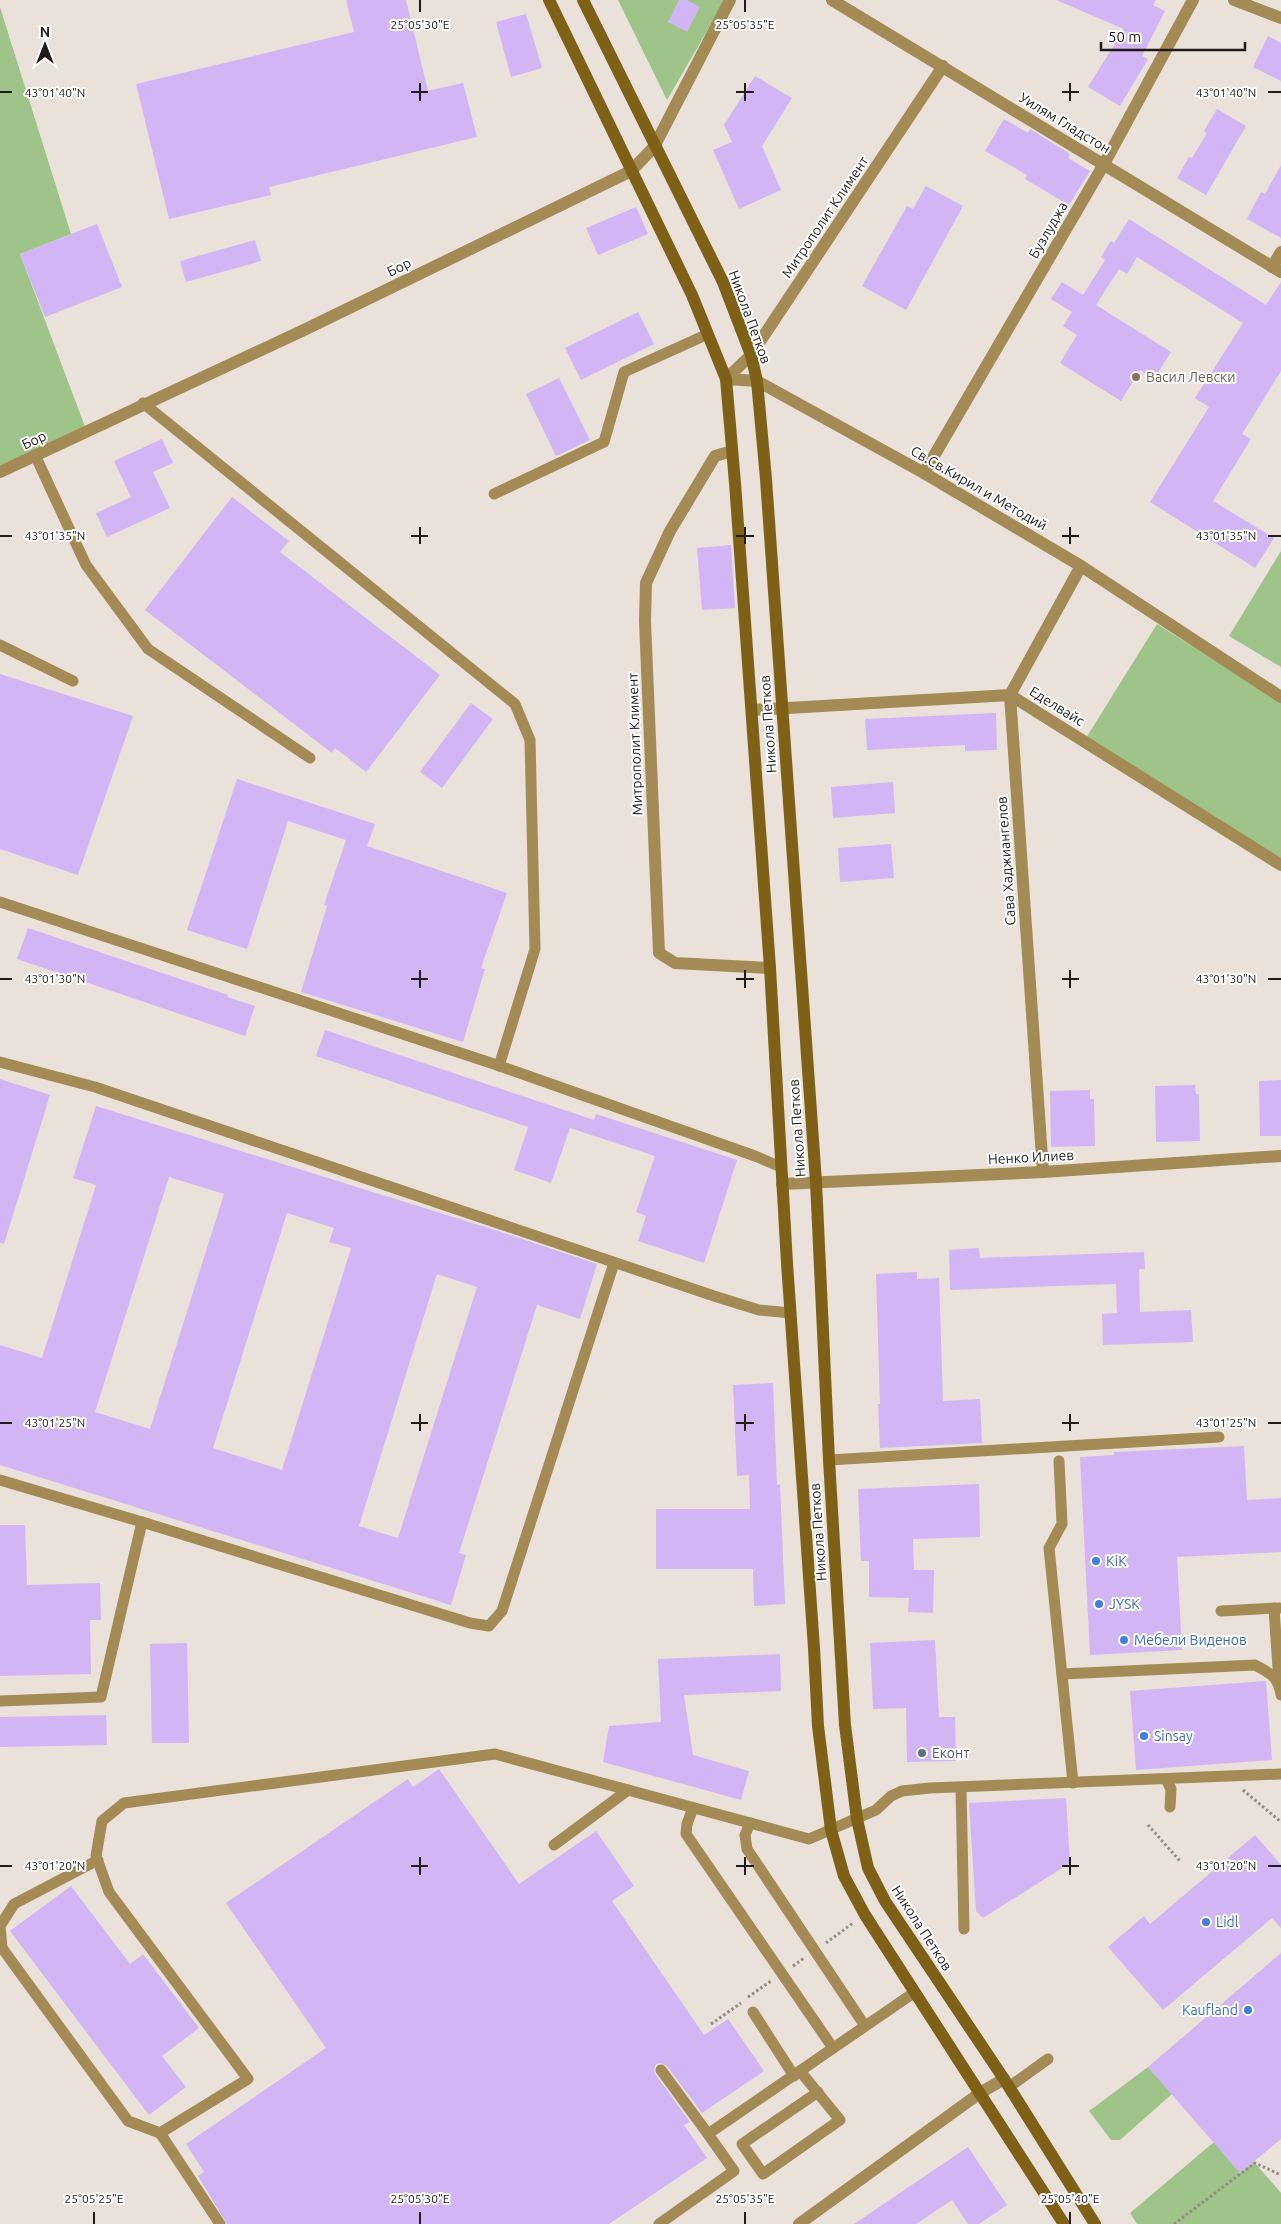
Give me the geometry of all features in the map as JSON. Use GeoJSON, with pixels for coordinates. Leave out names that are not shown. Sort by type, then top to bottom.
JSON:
{"type":"FeatureCollection","features":[{"type":"Feature","properties":{"kind":"main road","name":"Никола Петков"},"geometry":{"type":"LineString","coordinates":[[549,0],[692,296],[726,379],[770,968],[782,1184],[818,1726],[832,1830],[844,1876],[865,1915],[1064,2224]]}},
{"type":"Feature","properties":{"kind":"main road","name":"Никола Петков"},"geometry":{"type":"LineString","coordinates":[[583,0],[654,147],[723,282],[751,355],[757,381],[816,1182],[829,1460],[845,1725],[857,1819],[868,1868],[885,1900],[1006,2083],[1095,2224]]}},
{"type":"Feature","properties":{"kind":"street","name":"Бор"},"geometry":{"type":"LineString","coordinates":[[0,472],[143,403],[304,330],[631,171],[654,147],[730,0]]}},
{"type":"Feature","properties":{"kind":"street","name":"Уилям Гладстон"},"geometry":{"type":"LineString","coordinates":[[832,0],[1277,270]]}},
{"type":"Feature","properties":{"kind":"street","name":"Бузлуджа"},"geometry":{"type":"LineString","coordinates":[[924,473],[1104,164],[1193,0]]}},
{"type":"Feature","properties":{"kind":"street"},"geometry":{"type":"LineString","coordinates":[[1234,0],[1281,18]]}},
{"type":"Feature","properties":{"kind":"street","name":"Митрополит Климент"},"geometry":{"type":"LineString","coordinates":[[726,379],[751,355],[943,66]]}},
{"type":"Feature","properties":{"kind":"street"},"geometry":{"type":"LineString","coordinates":[[1277,270],[1281,252]]}},
{"type":"Feature","properties":{"kind":"street","name":"Св.Св.Кирил и Методий"},"geometry":{"type":"LineString","coordinates":[[726,379],[757,381],[924,473],[1081,566],[1281,697]]}},
{"type":"Feature","properties":{"kind":"street","name":"Митрополит Климент"},"geometry":{"type":"LineString","coordinates":[[732,451],[715,456],[670,531],[646,582],[645,621],[659,953],[675,963],[770,968]]}},
{"type":"Feature","properties":{"kind":"street"},"geometry":{"type":"LineString","coordinates":[[1010,695],[1081,566]]}},
{"type":"Feature","properties":{"kind":"street","name":"Еделвайс"},"geometry":{"type":"LineString","coordinates":[[752,710],[1010,695],[1281,865]]}},
{"type":"Feature","properties":{"kind":"street","name":"Сава Хаджиангелов"},"geometry":{"type":"LineString","coordinates":[[1010,695],[1044,1172]]}},
{"type":"Feature","properties":{"kind":"street","name":"Ненко Илиев"},"geometry":{"type":"LineString","coordinates":[[782,1184],[1044,1172],[1281,1156]]}},
{"type":"Feature","properties":{"kind":"street"},"geometry":{"type":"LineString","coordinates":[[799,2224],[980,2093],[1006,2083]]}},
{"type":"Feature","properties":{"kind":"lane"},"geometry":{"type":"LineString","coordinates":[[494,494],[604,442],[624,372],[708,334]]}},
{"type":"Feature","properties":{"kind":"lane"},"geometry":{"type":"LineString","coordinates":[[143,403],[515,704],[530,740],[535,949],[499,1066]]}},
{"type":"Feature","properties":{"kind":"lane"},"geometry":{"type":"LineString","coordinates":[[36,455],[86,565],[148,649],[310,758]]}},
{"type":"Feature","properties":{"kind":"lane"},"geometry":{"type":"LineString","coordinates":[[0,645],[73,681]]}},
{"type":"Feature","properties":{"kind":"lane"},"geometry":{"type":"LineString","coordinates":[[0,902],[499,1066],[755,1156],[781,1167]]}},
{"type":"Feature","properties":{"kind":"lane"},"geometry":{"type":"LineString","coordinates":[[0,1062],[95,1087],[614,1263],[759,1310],[791,1313]]}},
{"type":"Feature","properties":{"kind":"lane"},"geometry":{"type":"LineString","coordinates":[[0,1480],[470,1623],[489,1626],[502,1611],[614,1263]]}},
{"type":"Feature","properties":{"kind":"lane"},"geometry":{"type":"LineString","coordinates":[[829,1460],[1219,1437]]}},
{"type":"Feature","properties":{"kind":"lane"},"geometry":{"type":"LineString","coordinates":[[1059,1461],[1062,1524],[1049,1548],[1073,1783]]}},
{"type":"Feature","properties":{"kind":"lane"},"geometry":{"type":"LineString","coordinates":[[0,1701],[101,1696],[142,1522]]}},
{"type":"Feature","properties":{"kind":"lane"},"geometry":{"type":"LineString","coordinates":[[1221,1611],[1277,1608],[1280,1689]]}},
{"type":"Feature","properties":{"kind":"lane"},"geometry":{"type":"LineString","coordinates":[[1062,1674],[1255,1665],[1272,1674],[1280,1689]]}},
{"type":"Feature","properties":{"kind":"lane"},"geometry":{"type":"LineString","coordinates":[[160,2133],[248,2079],[110,1892],[98,1860],[102,1821],[124,1802],[495,1754],[809,1839],[876,1810],[891,1796],[902,1791],[1281,1774]]}},
{"type":"Feature","properties":{"kind":"lane"},"geometry":{"type":"LineString","coordinates":[[1166,1779],[1171,1789],[1170,1807]]}},
{"type":"Feature","properties":{"kind":"lane"},"geometry":{"type":"LineString","coordinates":[[961,1788],[964,1929]]}},
{"type":"Feature","properties":{"kind":"lane"},"geometry":{"type":"LineString","coordinates":[[554,1845],[628,1790]]}},
{"type":"Feature","properties":{"kind":"lane"},"geometry":{"type":"LineString","coordinates":[[693,1808],[687,1824],[686,1834],[833,2048]]}},
{"type":"Feature","properties":{"kind":"lane"},"geometry":{"type":"LineString","coordinates":[[750,1823],[745,1835],[747,1849],[866,2026]]}},
{"type":"Feature","properties":{"kind":"lane"},"geometry":{"type":"LineString","coordinates":[[98,1860],[14,1904],[0,1926],[2,1948],[128,2122],[160,2133],[220,2224]]}},
{"type":"Feature","properties":{"kind":"lane"},"geometry":{"type":"LineString","coordinates":[[708,2134],[915,1992]]}},
{"type":"Feature","properties":{"kind":"lane"},"geometry":{"type":"LineString","coordinates":[[753,2012],[797,2073],[818,2092],[840,2120],[763,2174],[742,2144],[818,2092]]}},
{"type":"Feature","properties":{"kind":"lane"},"geometry":{"type":"LineString","coordinates":[[1006,2083],[1048,2059]]}},
{"type":"Feature","properties":{"kind":"lane"},"geometry":{"type":"LineString","coordinates":[[659,2224],[734,2171],[661,2070]]}},
{"type":"Feature","properties":{"kind":"path"},"geometry":{"type":"LineString","coordinates":[[1226,1777],[1281,1822]]}},
{"type":"Feature","properties":{"kind":"path"},"geometry":{"type":"LineString","coordinates":[[1148,1825],[1180,1861]]}},
{"type":"Feature","properties":{"kind":"path"},"geometry":{"type":"LineString","coordinates":[[1174,2224],[1255,2163],[1279,2174]]}},
{"type":"Feature","properties":{"kind":"green space"},"geometry":{"type":"Polygon","coordinates":[[[618,0],[725,0],[667,100],[618,0]]]}},
{"type":"Feature","properties":{"kind":"green space"},"geometry":{"type":"Polygon","coordinates":[[[0,7],[71,234],[20,254],[87,432],[0,472],[0,7]]]}},
{"type":"Feature","properties":{"kind":"green space"},"geometry":{"type":"Polygon","coordinates":[[[1281,551],[1281,667],[1229,636],[1281,551]]]}},
{"type":"Feature","properties":{"kind":"green space"},"geometry":{"type":"Polygon","coordinates":[[[1157,624],[1281,702],[1281,860],[1086,738],[1157,624]]]}},
{"type":"Feature","properties":{"kind":"green space"},"geometry":{"type":"Polygon","coordinates":[[[1148,2067],[1172,2094],[1120,2140],[1111,2140],[1089,2111],[1148,2067]]]}},
{"type":"Feature","properties":{"kind":"green space"},"geometry":{"type":"Polygon","coordinates":[[[1214,2142],[1240,2173],[1254,2162],[1281,2193],[1281,2224],[1137,2224],[1130,2213],[1214,2142]]]}},
{"type":"Feature","properties":{"kind":"building"},"geometry":{"type":"Polygon","coordinates":[[[346,0],[406,0],[428,91],[463,83],[477,137],[269,187],[271,195],[169,219],[136,84],[354,32],[346,0]]]}},
{"type":"Feature","properties":{"kind":"building"},"geometry":{"type":"Polygon","coordinates":[[[679,0],[687,0],[700,7],[687,32],[668,22],[679,0]]]}},
{"type":"Feature","properties":{"kind":"building"},"geometry":{"type":"Polygon","coordinates":[[[1056,0],[1156,0],[1153,5],[1165,11],[1142,56],[1148,59],[1120,106],[1088,87],[1124,29],[1056,0]]]}},
{"type":"Feature","properties":{"kind":"building"},"geometry":{"type":"Polygon","coordinates":[[[526,14],[542,68],[511,77],[496,22],[526,14]]]}},
{"type":"Feature","properties":{"kind":"building"},"geometry":{"type":"Polygon","coordinates":[[[1268,36],[1281,43],[1281,81],[1253,67],[1268,36]]]}},
{"type":"Feature","properties":{"kind":"building"},"geometry":{"type":"Polygon","coordinates":[[[755,76],[792,98],[762,146],[781,190],[739,209],[713,150],[732,142],[724,125],[755,76]]]}},
{"type":"Feature","properties":{"kind":"building"},"geometry":{"type":"Polygon","coordinates":[[[1217,109],[1246,126],[1206,195],[1177,178],[1189,157],[1192,158],[1207,133],[1204,131],[1217,109]]]}},
{"type":"Feature","properties":{"kind":"building"},"geometry":{"type":"Polygon","coordinates":[[[1004,119],[1028,133],[1030,129],[1070,154],[1068,158],[1090,171],[1069,205],[1025,179],[1027,175],[985,151],[1004,119]]]}},
{"type":"Feature","properties":{"kind":"building"},"geometry":{"type":"Polygon","coordinates":[[[1281,165],[1281,238],[1247,219],[1261,192],[1265,194],[1281,165]]]}},
{"type":"Feature","properties":{"kind":"building"},"geometry":{"type":"Polygon","coordinates":[[[926,186],[963,206],[906,310],[862,286],[907,206],[913,209],[926,186]]]}},
{"type":"Feature","properties":{"kind":"building"},"geometry":{"type":"Polygon","coordinates":[[[636,207],[648,234],[598,255],[586,228],[636,207]]]}},
{"type":"Feature","properties":{"kind":"building"},"geometry":{"type":"Polygon","coordinates":[[[1129,219],[1266,305],[1281,282],[1281,371],[1242,434],[1251,439],[1213,501],[1274,538],[1255,568],[1150,502],[1209,407],[1195,398],[1243,323],[1137,257],[1127,274],[1119,269],[1096,305],[1171,352],[1154,379],[1140,370],[1121,401],[1060,363],[1077,335],[1063,326],[1072,312],[1051,299],[1062,282],[1083,295],[1105,260],[1101,257],[1111,241],[1114,243],[1129,219]]]}},
{"type":"Feature","properties":{"kind":"building"},"geometry":{"type":"Polygon","coordinates":[[[97,224],[122,287],[45,317],[20,254],[97,224]]]}},
{"type":"Feature","properties":{"kind":"building"},"geometry":{"type":"Polygon","coordinates":[[[255,240],[261,261],[186,282],[180,261],[255,240]]]}},
{"type":"Feature","properties":{"kind":"building"},"geometry":{"type":"Polygon","coordinates":[[[638,312],[654,344],[581,380],[565,348],[638,312]]]}},
{"type":"Feature","properties":{"kind":"building"},"geometry":{"type":"Polygon","coordinates":[[[559,378],[590,440],[556,456],[526,394],[559,378]]]}},
{"type":"Feature","properties":{"kind":"building"},"geometry":{"type":"Polygon","coordinates":[[[162,439],[173,463],[153,472],[170,508],[107,537],[96,513],[131,497],[114,461],[162,439]]]}},
{"type":"Feature","properties":{"kind":"building"},"geometry":{"type":"Polygon","coordinates":[[[232,497],[289,541],[280,552],[440,675],[366,772],[335,748],[332,753],[145,610],[232,497]]]}},
{"type":"Feature","properties":{"kind":"building"},"geometry":{"type":"Polygon","coordinates":[[[731,545],[735,608],[702,610],[697,548],[731,545]]]}},
{"type":"Feature","properties":{"kind":"building"},"geometry":{"type":"Polygon","coordinates":[[[0,674],[133,716],[78,875],[0,849],[0,674]]]}},
{"type":"Feature","properties":{"kind":"building"},"geometry":{"type":"Polygon","coordinates":[[[471,703],[493,719],[442,788],[420,772],[471,703]]]}},
{"type":"Feature","properties":{"kind":"building"},"geometry":{"type":"Polygon","coordinates":[[[996,713],[997,750],[965,751],[965,745],[867,750],[865,719],[996,713]]]}},
{"type":"Feature","properties":{"kind":"building"},"geometry":{"type":"Polygon","coordinates":[[[237,779],[375,824],[367,846],[507,893],[481,968],[485,969],[463,1042],[301,992],[327,906],[324,905],[346,840],[288,821],[247,949],[187,930],[237,779]]]}},
{"type":"Feature","properties":{"kind":"building"},"geometry":{"type":"Polygon","coordinates":[[[893,782],[895,813],[833,818],[831,787],[893,782]]]}},
{"type":"Feature","properties":{"kind":"building"},"geometry":{"type":"Polygon","coordinates":[[[891,844],[894,878],[840,882],[838,848],[891,844]]]}},
{"type":"Feature","properties":{"kind":"building"},"geometry":{"type":"Polygon","coordinates":[[[28,928],[228,995],[227,997],[255,1006],[245,1036],[17,959],[28,928]]]}},
{"type":"Feature","properties":{"kind":"building"},"geometry":{"type":"Polygon","coordinates":[[[325,1030],[594,1120],[596,1114],[737,1160],[704,1263],[638,1241],[646,1216],[636,1212],[655,1156],[570,1128],[551,1183],[514,1170],[528,1127],[316,1056],[325,1030]]]}},
{"type":"Feature","properties":{"kind":"building"},"geometry":{"type":"Polygon","coordinates":[[[0,1079],[50,1095],[4,1244],[0,1243],[0,1079]]]}},
{"type":"Feature","properties":{"kind":"building"},"geometry":{"type":"Polygon","coordinates":[[[1281,1080],[1281,1136],[1260,1136],[1259,1081],[1281,1080]]]}},
{"type":"Feature","properties":{"kind":"building"},"geometry":{"type":"Polygon","coordinates":[[[1195,1085],[1196,1094],[1199,1094],[1200,1141],[1156,1142],[1155,1086],[1195,1085]]]}},
{"type":"Feature","properties":{"kind":"building"},"geometry":{"type":"Polygon","coordinates":[[[1090,1090],[1090,1099],[1094,1099],[1095,1146],[1051,1147],[1050,1091],[1090,1090]]]}},
{"type":"Feature","properties":{"kind":"building"},"geometry":{"type":"Polygon","coordinates":[[[96,1106],[495,1230],[597,1264],[580,1319],[537,1305],[459,1553],[466,1555],[451,1605],[0,1465],[0,1345],[42,1358],[96,1185],[73,1178],[96,1106]],[[169,1177],[95,1412],[150,1429],[224,1194],[169,1177]],[[287,1213],[213,1448],[282,1470],[351,1248],[329,1242],[334,1228],[287,1213]],[[437,1274],[359,1526],[398,1538],[477,1287],[437,1274]]]}},
{"type":"Feature","properties":{"kind":"building"},"geometry":{"type":"Polygon","coordinates":[[[979,1248],[980,1258],[1144,1252],[1145,1269],[1139,1269],[1140,1312],[1191,1310],[1193,1342],[1103,1345],[1102,1314],[1117,1313],[1116,1284],[950,1290],[949,1250],[979,1248]]]}},
{"type":"Feature","properties":{"kind":"building"},"geometry":{"type":"Polygon","coordinates":[[[917,1272],[917,1279],[939,1278],[943,1401],[980,1399],[982,1443],[880,1448],[876,1274],[917,1272]]]}},
{"type":"Feature","properties":{"kind":"building"},"geometry":{"type":"Polygon","coordinates":[[[773,1383],[777,1485],[780,1484],[785,1604],[754,1606],[753,1569],[656,1569],[656,1509],[750,1509],[749,1475],[737,1476],[733,1385],[773,1383]]]}},
{"type":"Feature","properties":{"kind":"building"},"geometry":{"type":"Polygon","coordinates":[[[1244,1446],[1247,1500],[1281,1498],[1281,1552],[1177,1557],[1182,1650],[1090,1655],[1080,1457],[1114,1455],[1114,1452],[1244,1446]]]}},
{"type":"Feature","properties":{"kind":"building"},"geometry":{"type":"Polygon","coordinates":[[[979,1484],[980,1537],[913,1539],[914,1570],[934,1570],[933,1613],[908,1612],[909,1598],[869,1597],[869,1561],[861,1561],[858,1489],[979,1484]]]}},
{"type":"Feature","properties":{"kind":"building"},"geometry":{"type":"Polygon","coordinates":[[[0,1525],[25,1525],[27,1585],[100,1583],[101,1620],[90,1620],[91,1674],[0,1676],[0,1525]]]}},
{"type":"Feature","properties":{"kind":"building"},"geometry":{"type":"Polygon","coordinates":[[[935,1640],[939,1717],[955,1717],[956,1761],[907,1762],[906,1708],[873,1709],[870,1643],[935,1640]]]}},
{"type":"Feature","properties":{"kind":"building"},"geometry":{"type":"Polygon","coordinates":[[[187,1643],[189,1743],[152,1743],[150,1644],[187,1643]]]}},
{"type":"Feature","properties":{"kind":"building"},"geometry":{"type":"Polygon","coordinates":[[[780,1654],[781,1691],[684,1695],[693,1755],[749,1771],[741,1800],[603,1762],[609,1726],[661,1722],[658,1659],[780,1654]]]}},
{"type":"Feature","properties":{"kind":"building"},"geometry":{"type":"Polygon","coordinates":[[[1266,1681],[1272,1760],[1136,1770],[1130,1691],[1266,1681]]]}},
{"type":"Feature","properties":{"kind":"building"},"geometry":{"type":"Polygon","coordinates":[[[106,1715],[107,1745],[0,1747],[0,1717],[106,1715]]]}},
{"type":"Feature","properties":{"kind":"building"},"geometry":{"type":"Polygon","coordinates":[[[439,1769],[519,1884],[596,1831],[634,1886],[612,1901],[704,2035],[728,2019],[764,2071],[702,2113],[667,2066],[661,2063],[656,2064],[655,2074],[690,2122],[684,2125],[707,2158],[609,2224],[227,2224],[198,2176],[204,2172],[186,2144],[326,2048],[226,1903],[408,1779],[413,1787],[439,1769]]]}},
{"type":"Feature","properties":{"kind":"building"},"geometry":{"type":"Polygon","coordinates":[[[1066,1798],[1070,1863],[983,1918],[976,1911],[969,1803],[1066,1798]]]}},
{"type":"Feature","properties":{"kind":"building"},"geometry":{"type":"Polygon","coordinates":[[[1255,1835],[1281,1865],[1281,1928],[1272,1918],[1163,2010],[1108,1947],[1144,1916],[1150,1924],[1255,1835]]]}},
{"type":"Feature","properties":{"kind":"building"},"geometry":{"type":"Polygon","coordinates":[[[71,1886],[130,1964],[143,1954],[199,2028],[162,2056],[186,2087],[149,2115],[10,1931],[71,1886]]]}},
{"type":"Feature","properties":{"kind":"building","name":"Kaufland"},"geometry":{"type":"Polygon","coordinates":[[[1281,1953],[1281,2139],[1240,2173],[1148,2067],[1281,1953]]]}},
{"type":"Feature","properties":{"kind":"building"},"geometry":{"type":"Polygon","coordinates":[[[968,2147],[1007,2205],[979,2224],[968,2224],[952,2200],[916,2224],[854,2224],[968,2147]]]}},
{"type":"Feature","properties":{"kind":"place","name":"Васил Левски"},"geometry":{"type":"Point","coordinates":[1136,377]}},
{"type":"Feature","properties":{"kind":"place","name":"KiK"},"geometry":{"type":"Point","coordinates":[1096,1561]}},
{"type":"Feature","properties":{"kind":"place","name":"JYSK"},"geometry":{"type":"Point","coordinates":[1099,1604]}},
{"type":"Feature","properties":{"kind":"place","name":"Мебели Виденов"},"geometry":{"type":"Point","coordinates":[1124,1640]}},
{"type":"Feature","properties":{"kind":"place","name":"Sinsay"},"geometry":{"type":"Point","coordinates":[1144,1736]}},
{"type":"Feature","properties":{"kind":"place","name":"Еконт"},"geometry":{"type":"Point","coordinates":[922,1753]}},
{"type":"Feature","properties":{"kind":"place","name":"Lidl"},"geometry":{"type":"Point","coordinates":[1206,1922]}},
{"type":"Feature","properties":{"kind":"place","name":"Kaufland"},"geometry":{"type":"Point","coordinates":[1248,2010]}}]}
